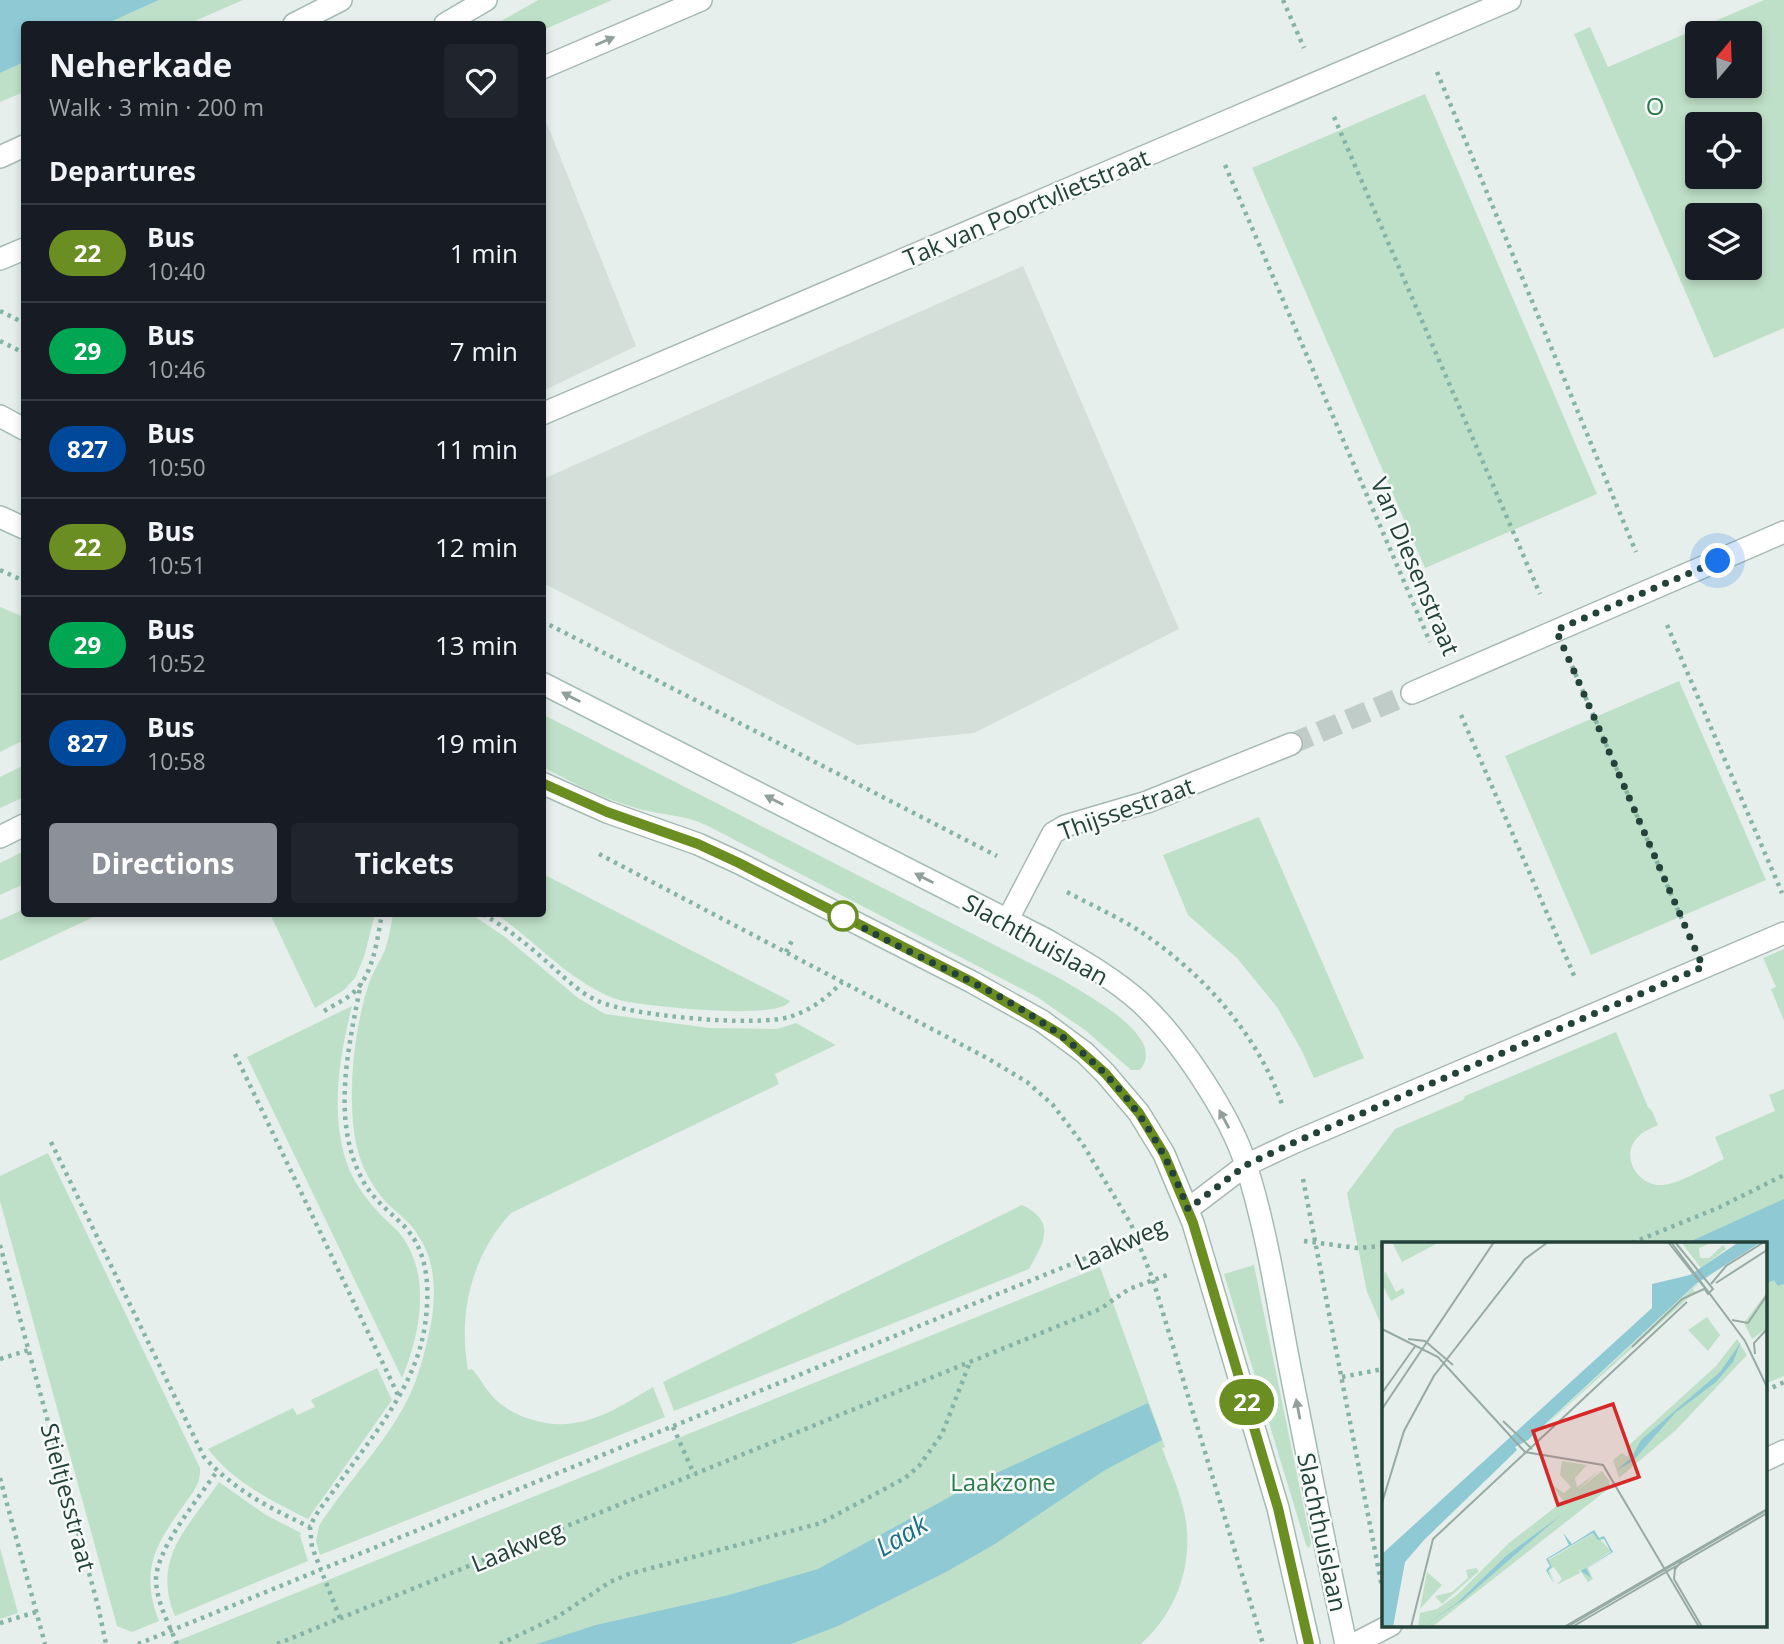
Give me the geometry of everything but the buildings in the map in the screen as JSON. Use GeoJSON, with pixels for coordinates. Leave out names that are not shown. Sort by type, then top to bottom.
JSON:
{"type":"FeatureCollection","features":[{"type":"Feature","properties":{"kind":"main road"},"geometry":{"type":"LineString","coordinates":[[300,21],[341,0]]}},
{"type":"Feature","properties":{"kind":"main road"},"geometry":{"type":"LineString","coordinates":[[450,21],[486,0]]}},
{"type":"Feature","properties":{"kind":"main road"},"geometry":{"type":"LineString","coordinates":[[546,66],[701,0]]}},
{"type":"Feature","properties":{"kind":"main road","name":"Tak van Poortvlietstraat"},"geometry":{"type":"LineString","coordinates":[[546,412],[1510,0]]}},
{"type":"Feature","properties":{"kind":"main road"},"geometry":{"type":"LineString","coordinates":[[0,157],[21,147]]}},
{"type":"Feature","properties":{"kind":"main road"},"geometry":{"type":"LineString","coordinates":[[0,259],[21,250]]}},
{"type":"Feature","properties":{"kind":"main road"},"geometry":{"type":"LineString","coordinates":[[0,416],[21,427]]}},
{"type":"Feature","properties":{"kind":"main road"},"geometry":{"type":"LineString","coordinates":[[0,517],[21,527]]}},
{"type":"Feature","properties":{"kind":"main road"},"geometry":{"type":"LineString","coordinates":[[1412,693],[1784,532]]}},
{"type":"Feature","properties":{"kind":"main road","name":"Slachthuislaan"},"geometry":{"type":"LineString","coordinates":[[546,685],[1093,967],[1126,990],[1149,1011],[1186,1055],[1224,1118],[1246,1165],[1266,1246],[1316,1507],[1346,1644]]}},
{"type":"Feature","properties":{"kind":"main road","name":"Thijssestraat"},"geometry":{"type":"LineString","coordinates":[[1007,921],[1053,833],[1147,802],[1291,744]]}},
{"type":"Feature","properties":{"kind":"main road","name":"Slachthuislaan"},"geometry":{"type":"LineString","coordinates":[[546,785],[607,812],[698,844],[972,982],[1042,1021],[1105,1073],[1139,1113],[1164,1154],[1188,1209],[1278,1508],[1309,1644]]}},
{"type":"Feature","properties":{"kind":"main road"},"geometry":{"type":"LineString","coordinates":[[0,837],[21,826]]}},
{"type":"Feature","properties":{"kind":"main road","name":"Laakweg"},"geometry":{"type":"LineString","coordinates":[[1188,1209],[1246,1165],[1295,1142],[1784,933]]}},
{"type":"Feature","properties":{"kind":"main road"},"geometry":{"type":"LineString","coordinates":[[1766,1460],[1784,1451]]}},
{"type":"Feature","properties":{"kind":"main road"},"geometry":{"type":"LineString","coordinates":[[1354,1644],[1389,1626]]}},
{"type":"Feature","properties":{"kind":"path"},"geometry":{"type":"LineString","coordinates":[[1283,0],[1703,967]]}},
{"type":"Feature","properties":{"kind":"path"},"geometry":{"type":"LineString","coordinates":[[1422,38],[1651,589],[1784,897]]}},
{"type":"Feature","properties":{"kind":"path","name":"Van Diesenstraat"},"geometry":{"type":"LineString","coordinates":[[1209,129],[1592,1016]]}},
{"type":"Feature","properties":{"kind":"path"},"geometry":{"type":"LineString","coordinates":[[0,311],[21,322]]}},
{"type":"Feature","properties":{"kind":"path"},"geometry":{"type":"LineString","coordinates":[[0,341],[21,352]]}},
{"type":"Feature","properties":{"kind":"path"},"geometry":{"type":"LineString","coordinates":[[0,570],[21,579]]}},
{"type":"Feature","properties":{"kind":"path"},"geometry":{"type":"LineString","coordinates":[[592,850],[1000,1065],[1041,1094],[1082,1143],[1138,1238],[1263,1644]]}},
{"type":"Feature","properties":{"kind":"path"},"geometry":{"type":"LineString","coordinates":[[340,1618],[310,1541],[310,1527],[410,1375],[420,1347],[428,1300],[427,1279],[418,1246],[402,1224],[382,1207],[368,1189],[349,1145],[346,1079],[349,1049],[361,984],[374,953],[381,917]]}},
{"type":"Feature","properties":{"kind":"path"},"geometry":{"type":"LineString","coordinates":[[487,917],[545,960],[576,988],[598,1001],[624,1009],[712,1019],[785,1018],[821,1002],[842,982]]}},
{"type":"Feature","properties":{"kind":"path"},"geometry":{"type":"LineString","coordinates":[[786,953],[794,937]]}},
{"type":"Feature","properties":{"kind":"path"},"geometry":{"type":"LineString","coordinates":[[324,1011],[346,998],[361,984]]}},
{"type":"Feature","properties":{"kind":"path"},"geometry":{"type":"LineString","coordinates":[[235,1054],[398,1397]]}},
{"type":"Feature","properties":{"kind":"path"},"geometry":{"type":"LineString","coordinates":[[51,1142],[199,1449],[217,1471],[248,1495],[310,1527]]}},
{"type":"Feature","properties":{"kind":"path"},"geometry":{"type":"LineString","coordinates":[[1634,1242],[1720,1207],[1784,1175]]}},
{"type":"Feature","properties":{"kind":"path","name":"Laakweg"},"geometry":{"type":"LineString","coordinates":[[138,1644],[1138,1238],[1160,1228],[1188,1209]]}},
{"type":"Feature","properties":{"kind":"path"},"geometry":{"type":"LineString","coordinates":[[1266,1246],[1288,1241],[1357,1248],[1382,1246]]}},
{"type":"Feature","properties":{"kind":"path","name":"Stieltjesstraat"},"geometry":{"type":"LineString","coordinates":[[0,1245],[106,1644]]}},
{"type":"Feature","properties":{"kind":"path","name":"Laakweg"},"geometry":{"type":"LineString","coordinates":[[277,1644],[1100,1309],[1129,1289],[1206,1264]]}},
{"type":"Feature","properties":{"kind":"path"},"geometry":{"type":"LineString","coordinates":[[0,1359],[29,1350]]}},
{"type":"Feature","properties":{"kind":"path"},"geometry":{"type":"LineString","coordinates":[[500,1644],[548,1621],[610,1582],[628,1574],[821,1523],[905,1478],[919,1466],[942,1434],[970,1362]]}},
{"type":"Feature","properties":{"kind":"path"},"geometry":{"type":"LineString","coordinates":[[1342,1377],[1382,1369]]}},
{"type":"Feature","properties":{"kind":"path"},"geometry":{"type":"LineString","coordinates":[[1766,1391],[1784,1382]]}},
{"type":"Feature","properties":{"kind":"path"},"geometry":{"type":"LineString","coordinates":[[673,1427],[694,1474]]}},
{"type":"Feature","properties":{"kind":"path"},"geometry":{"type":"LineString","coordinates":[[177,1644],[157,1591],[159,1562],[217,1471]]}},
{"type":"Feature","properties":{"kind":"path"},"geometry":{"type":"LineString","coordinates":[[0,1478],[45,1644]]}},
{"type":"Feature","properties":{"kind":"path"},"geometry":{"type":"LineString","coordinates":[[0,1623],[36,1612]]}},
{"type":"Feature","properties":{"kind":"shaded area"},"geometry":{"type":"Polygon","coordinates":[[[546,121],[636,346],[546,389],[546,121]]]}},
{"type":"Feature","properties":{"kind":"shaded area"},"geometry":{"type":"Polygon","coordinates":[[[1023,266],[1179,629],[974,733],[857,745],[546,585],[546,478],[1023,266]]]}},
{"type":"Feature","properties":{"kind":"green space"},"geometry":{"type":"Polygon","coordinates":[[[159,0],[243,0],[195,21],[113,21],[159,0]]]}},
{"type":"Feature","properties":{"kind":"green space"},"geometry":{"type":"Polygon","coordinates":[[[538,0],[612,0],[546,29],[546,21],[501,21],[538,0]]]}},
{"type":"Feature","properties":{"kind":"green space","name":"O"},"geometry":{"type":"Polygon","coordinates":[[[1764,0],[1784,0],[1784,328],[1714,358],[1574,34],[1590,27],[1608,67],[1685,34],[1685,98],[1762,98],[1762,21],[1715,21],[1764,0]]]}},
{"type":"Feature","properties":{"kind":"green space"},"geometry":{"type":"Polygon","coordinates":[[[21,63],[21,93],[0,102],[0,73],[21,63]]]}},
{"type":"Feature","properties":{"kind":"green space"},"geometry":{"type":"Polygon","coordinates":[[[1425,94],[1597,494],[1425,568],[1252,168],[1425,94]]]}},
{"type":"Feature","properties":{"kind":"green space"},"geometry":{"type":"Polygon","coordinates":[[[0,607],[21,616],[21,742],[0,752],[0,607]]]}},
{"type":"Feature","properties":{"kind":"green space"},"geometry":{"type":"Polygon","coordinates":[[[1679,681],[1766,880],[1591,955],[1505,756],[1679,681]]]}},
{"type":"Feature","properties":{"kind":"green space"},"geometry":{"type":"Polygon","coordinates":[[[546,716],[1061,979],[1104,1005],[1134,1030],[1143,1044],[1146,1057],[1140,1070],[1131,1070],[1085,1030],[1037,997],[708,826],[639,809],[578,785],[546,769],[546,716]]]}},
{"type":"Feature","properties":{"kind":"green space"},"geometry":{"type":"Polygon","coordinates":[[[21,766],[21,798],[0,808],[0,777],[21,766]]]}},
{"type":"Feature","properties":{"kind":"green space"},"geometry":{"type":"Polygon","coordinates":[[[1259,817],[1364,1058],[1314,1078],[1277,1007],[1237,958],[1188,915],[1163,855],[1259,817]]]}},
{"type":"Feature","properties":{"kind":"green space"},"geometry":{"type":"Polygon","coordinates":[[[21,852],[21,885],[0,895],[0,863],[21,852]]]}},
{"type":"Feature","properties":{"kind":"green space"},"geometry":{"type":"Polygon","coordinates":[[[546,876],[790,1001],[781,1007],[740,1011],[662,1006],[616,999],[571,974],[500,917],[546,917],[546,876]]]}},
{"type":"Feature","properties":{"kind":"green space"},"geometry":{"type":"Polygon","coordinates":[[[21,910],[21,917],[94,917],[0,961],[0,920],[21,910]]]}},
{"type":"Feature","properties":{"kind":"green space"},"geometry":{"type":"Polygon","coordinates":[[[271,917],[374,917],[364,957],[355,978],[344,990],[315,1008],[271,917]]]}},
{"type":"Feature","properties":{"kind":"green space"},"geometry":{"type":"Polygon","coordinates":[[[392,917],[475,917],[505,937],[578,998],[605,1014],[709,1028],[777,1029],[796,1023],[836,1045],[775,1074],[779,1084],[511,1213],[497,1230],[477,1267],[465,1328],[468,1370],[472,1369],[499,1403],[528,1418],[550,1424],[566,1424],[596,1417],[653,1387],[665,1417],[320,1555],[316,1541],[319,1526],[381,1443],[412,1390],[423,1358],[433,1313],[432,1268],[425,1247],[413,1228],[383,1198],[371,1181],[358,1152],[352,1114],[352,1076],[360,1018],[369,983],[389,936],[392,917]]]}},
{"type":"Feature","properties":{"kind":"green space"},"geometry":{"type":"Polygon","coordinates":[[[1784,949],[1784,1021],[1771,989],[1776,987],[1763,958],[1784,949]]]}},
{"type":"Feature","properties":{"kind":"green space"},"geometry":{"type":"Polygon","coordinates":[[[352,1006],[343,1046],[338,1088],[339,1129],[343,1149],[349,1169],[362,1192],[399,1232],[411,1251],[420,1287],[418,1325],[402,1378],[247,1057],[352,1006]]]}},
{"type":"Feature","properties":{"kind":"green space"},"geometry":{"type":"Polygon","coordinates":[[[1616,1032],[1658,1125],[1639,1136],[1630,1152],[1631,1160],[1639,1175],[1646,1181],[1663,1185],[1678,1181],[1724,1159],[1715,1137],[1775,1111],[1769,1095],[1784,1089],[1784,1376],[1766,1384],[1766,1242],[1382,1242],[1382,1327],[1367,1292],[1347,1193],[1395,1129],[1463,1100],[1465,1096],[1616,1032]]]}},
{"type":"Feature","properties":{"kind":"green space"},"geometry":{"type":"Polygon","coordinates":[[[48,1153],[200,1468],[196,1486],[166,1531],[154,1558],[151,1586],[159,1621],[132,1632],[117,1626],[0,1201],[0,1176],[48,1153]]]}},
{"type":"Feature","properties":{"kind":"green space"},"geometry":{"type":"Polygon","coordinates":[[[1022,1205],[1040,1218],[1044,1226],[1043,1241],[1029,1269],[674,1411],[663,1382],[1022,1205]]]}},
{"type":"Feature","properties":{"kind":"green space"},"geometry":{"type":"Polygon","coordinates":[[[1254,1265],[1311,1543],[1309,1548],[1224,1274],[1254,1265]]]}},
{"type":"Feature","properties":{"kind":"green space","name":"Laakzone"},"geometry":{"type":"Polygon","coordinates":[[[1100,1267],[1165,1447],[1162,1448],[1181,1499],[1187,1534],[1185,1569],[1180,1586],[1164,1617],[1141,1644],[170,1644],[1100,1267]]]}},
{"type":"Feature","properties":{"kind":"green space"},"geometry":{"type":"Polygon","coordinates":[[[377,1368],[392,1400],[308,1519],[241,1481],[208,1449],[293,1408],[297,1415],[315,1407],[311,1400],[377,1368]]]}},
{"type":"Feature","properties":{"kind":"green space"},"geometry":{"type":"Polygon","coordinates":[[[219,1482],[266,1515],[301,1533],[308,1561],[175,1616],[167,1577],[170,1560],[185,1529],[219,1482]]]}},
{"type":"Feature","properties":{"kind":"green space"},"geometry":{"type":"Polygon","coordinates":[[[0,1548],[18,1613],[0,1619],[0,1548]]]}},
{"type":"Feature","properties":{"kind":"water"},"geometry":{"type":"Polygon","coordinates":[[[0,0],[159,0],[113,21],[21,21],[21,63],[0,73],[0,0]]]}},
{"type":"Feature","properties":{"kind":"water"},"geometry":{"type":"Polygon","coordinates":[[[1784,1199],[1784,1284],[1778,1286],[1774,1280],[1766,1284],[1766,1242],[1689,1242],[1784,1199]]]}},
{"type":"Feature","properties":{"kind":"water","name":"Laak"},"geometry":{"type":"Polygon","coordinates":[[[1148,1403],[1162,1440],[1105,1470],[995,1544],[946,1572],[838,1626],[791,1644],[537,1644],[596,1625],[729,1595],[818,1569],[975,1483],[1148,1403]]]}},
{"type":"Feature","properties":{"kind":"tunnel"},"geometry":{"type":"LineString","coordinates":[[1291,744],[1412,693]]}},
{"type":"Feature","properties":{"kind":"bus line","name":"22"},"geometry":{"type":"LineString","coordinates":[[546,785],[607,812],[717,852],[972,982],[1042,1021],[1105,1073],[1150,1130],[1164,1154],[1193,1223],[1289,1547],[1309,1644]]}},
{"type":"Feature","properties":{"kind":"route"},"geometry":{"type":"LineString","coordinates":[[843,916],[1042,1021],[1085,1054],[1139,1113],[1164,1154],[1188,1209],[1246,1165],[1703,967],[1556,630],[1718,561]]}}]}
